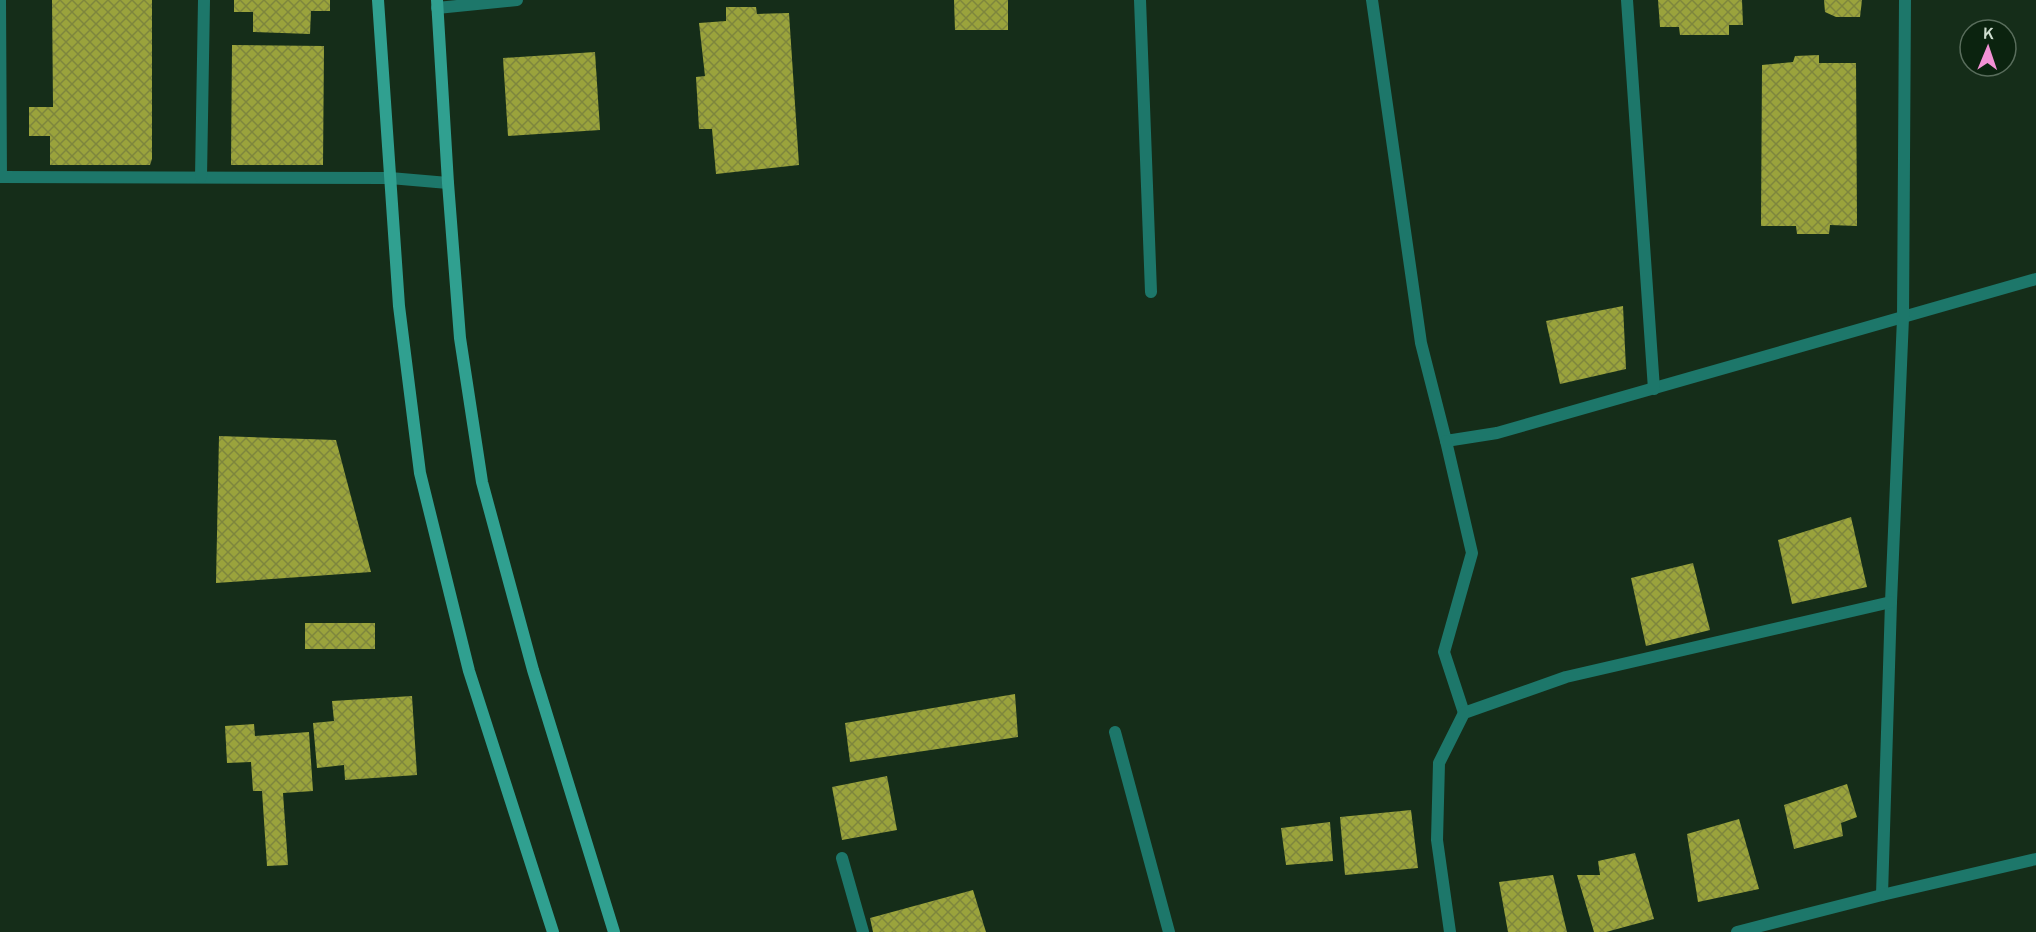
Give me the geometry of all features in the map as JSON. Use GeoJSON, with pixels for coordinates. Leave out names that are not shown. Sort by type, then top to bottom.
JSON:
{"type":"FeatureCollection","features":[{"type":"Feature","properties":{"kind":"main road"},"geometry":{"type":"LineString","coordinates":[[378,0],[399,306],[420,473],[470,671],[553,932]]}},
{"type":"Feature","properties":{"kind":"main road"},"geometry":{"type":"LineString","coordinates":[[437,4],[460,338],[482,482],[532,670],[614,932]]}},
{"type":"Feature","properties":{"kind":"street"},"geometry":{"type":"LineString","coordinates":[[0,0],[1,177],[390,178],[448,183]]}},
{"type":"Feature","properties":{"kind":"street"},"geometry":{"type":"LineString","coordinates":[[201,177],[204,0]]}},
{"type":"Feature","properties":{"kind":"street"},"geometry":{"type":"LineString","coordinates":[[437,4],[517,0]]}},
{"type":"Feature","properties":{"kind":"street"},"geometry":{"type":"LineString","coordinates":[[1140,0],[1151,292]]}},
{"type":"Feature","properties":{"kind":"street"},"geometry":{"type":"LineString","coordinates":[[1372,0],[1421,343],[1472,553],[1444,652],[1464,713]]}},
{"type":"Feature","properties":{"kind":"street"},"geometry":{"type":"LineString","coordinates":[[1627,0],[1654,389]]}},
{"type":"Feature","properties":{"kind":"street"},"geometry":{"type":"LineString","coordinates":[[1882,895],[1903,318],[1905,0]]}},
{"type":"Feature","properties":{"kind":"street"},"geometry":{"type":"LineString","coordinates":[[1446,441],[1497,433],[2036,279]]}},
{"type":"Feature","properties":{"kind":"street"},"geometry":{"type":"LineString","coordinates":[[1450,932],[1437,840],[1439,763],[1464,713],[1566,677],[1891,602]]}},
{"type":"Feature","properties":{"kind":"street"},"geometry":{"type":"LineString","coordinates":[[1114,732],[1169,932]]}},
{"type":"Feature","properties":{"kind":"street"},"geometry":{"type":"LineString","coordinates":[[842,858],[863,932]]}},
{"type":"Feature","properties":{"kind":"street"},"geometry":{"type":"LineString","coordinates":[[1737,932],[2036,859]]}},
{"type":"Feature","properties":{"kind":"building"},"geometry":{"type":"Polygon","coordinates":[[[52,0],[152,0],[152,159],[150,165],[50,165],[50,136],[29,136],[29,107],[53,107],[52,0]]]}},
{"type":"Feature","properties":{"kind":"building"},"geometry":{"type":"Polygon","coordinates":[[[234,0],[330,0],[330,11],[311,11],[310,34],[253,32],[253,12],[234,12],[234,0]]]}},
{"type":"Feature","properties":{"kind":"building"},"geometry":{"type":"Polygon","coordinates":[[[954,0],[1008,0],[1008,30],[955,30],[954,0]]]}},
{"type":"Feature","properties":{"kind":"building"},"geometry":{"type":"Polygon","coordinates":[[[1658,0],[1742,0],[1743,25],[1729,25],[1729,35],[1680,35],[1679,27],[1660,27],[1658,0]]]}},
{"type":"Feature","properties":{"kind":"building"},"geometry":{"type":"Polygon","coordinates":[[[1824,0],[1862,0],[1860,17],[1836,17],[1825,12],[1824,0]]]}},
{"type":"Feature","properties":{"kind":"building"},"geometry":{"type":"Polygon","coordinates":[[[726,7],[756,7],[757,14],[789,13],[799,165],[716,174],[712,129],[699,129],[696,77],[705,76],[699,23],[726,21],[726,7]]]}},
{"type":"Feature","properties":{"kind":"building"},"geometry":{"type":"Polygon","coordinates":[[[232,45],[324,46],[323,165],[231,165],[232,45]]]}},
{"type":"Feature","properties":{"kind":"building"},"geometry":{"type":"Polygon","coordinates":[[[595,52],[600,130],[508,136],[503,58],[595,52]]]}},
{"type":"Feature","properties":{"kind":"building"},"geometry":{"type":"Polygon","coordinates":[[[1819,55],[1819,63],[1856,63],[1857,226],[1830,225],[1829,234],[1797,234],[1796,226],[1761,226],[1762,65],[1793,62],[1795,56],[1819,55]]]}},
{"type":"Feature","properties":{"kind":"building"},"geometry":{"type":"Polygon","coordinates":[[[1623,306],[1626,369],[1560,384],[1546,321],[1623,306]]]}},
{"type":"Feature","properties":{"kind":"building"},"geometry":{"type":"Polygon","coordinates":[[[219,436],[336,440],[371,572],[216,583],[219,436]]]}},
{"type":"Feature","properties":{"kind":"building"},"geometry":{"type":"Polygon","coordinates":[[[1851,517],[1867,587],[1792,604],[1778,540],[1851,517]]]}},
{"type":"Feature","properties":{"kind":"building"},"geometry":{"type":"Polygon","coordinates":[[[1693,563],[1710,630],[1646,646],[1631,578],[1693,563]]]}},
{"type":"Feature","properties":{"kind":"building"},"geometry":{"type":"Polygon","coordinates":[[[305,623],[375,623],[375,649],[305,649],[305,623]]]}},
{"type":"Feature","properties":{"kind":"building"},"geometry":{"type":"Polygon","coordinates":[[[1015,694],[1018,737],[850,762],[845,723],[1015,694]]]}},
{"type":"Feature","properties":{"kind":"building"},"geometry":{"type":"Polygon","coordinates":[[[412,696],[417,775],[345,780],[344,765],[317,768],[313,723],[334,721],[332,701],[412,696]]]}},
{"type":"Feature","properties":{"kind":"building"},"geometry":{"type":"Polygon","coordinates":[[[254,724],[255,736],[309,732],[313,791],[283,793],[288,865],[267,866],[262,791],[253,791],[251,762],[227,763],[225,726],[254,724]]]}},
{"type":"Feature","properties":{"kind":"building"},"geometry":{"type":"Polygon","coordinates":[[[887,776],[897,830],[842,840],[832,787],[887,776]]]}},
{"type":"Feature","properties":{"kind":"building"},"geometry":{"type":"Polygon","coordinates":[[[1847,784],[1857,817],[1841,823],[1843,836],[1794,849],[1784,805],[1847,784]]]}},
{"type":"Feature","properties":{"kind":"building"},"geometry":{"type":"Polygon","coordinates":[[[1411,810],[1418,868],[1345,875],[1340,817],[1411,810]]]}},
{"type":"Feature","properties":{"kind":"building"},"geometry":{"type":"Polygon","coordinates":[[[1739,819],[1759,889],[1698,902],[1687,834],[1739,819]]]}},
{"type":"Feature","properties":{"kind":"building"},"geometry":{"type":"Polygon","coordinates":[[[1330,822],[1333,861],[1286,865],[1281,828],[1330,822]]]}},
{"type":"Feature","properties":{"kind":"building"},"geometry":{"type":"Polygon","coordinates":[[[1635,853],[1654,919],[1606,932],[1594,932],[1577,875],[1600,875],[1598,861],[1635,853]]]}},
{"type":"Feature","properties":{"kind":"building"},"geometry":{"type":"Polygon","coordinates":[[[1553,875],[1567,932],[1508,932],[1499,882],[1553,875]]]}},
{"type":"Feature","properties":{"kind":"building"},"geometry":{"type":"Polygon","coordinates":[[[973,890],[986,932],[873,932],[870,918],[973,890]]]}}]}
